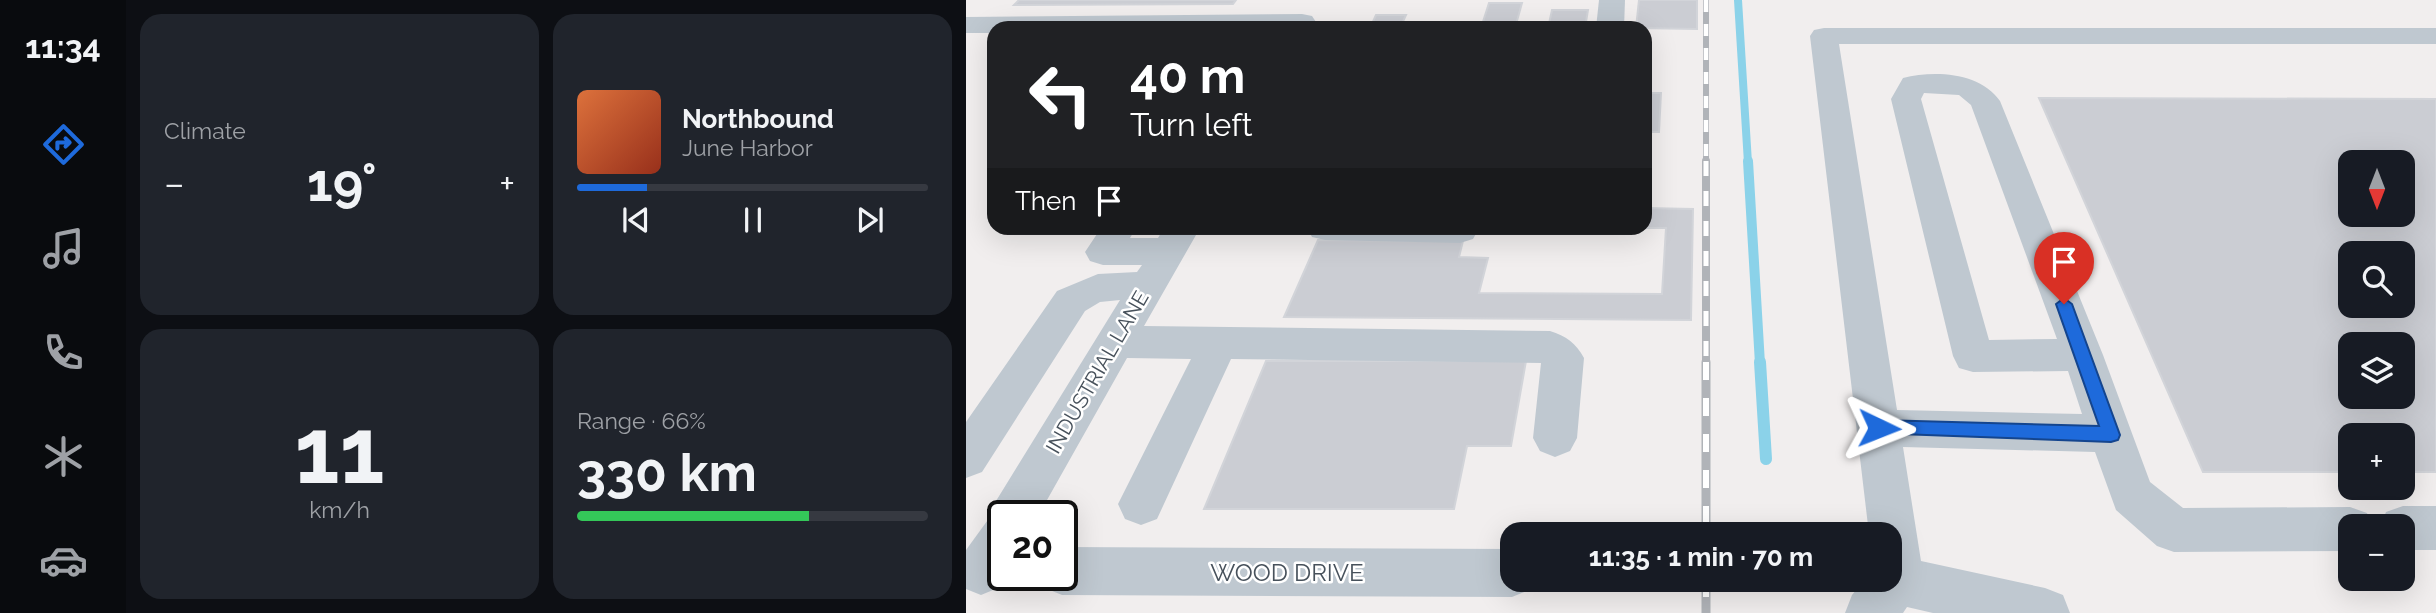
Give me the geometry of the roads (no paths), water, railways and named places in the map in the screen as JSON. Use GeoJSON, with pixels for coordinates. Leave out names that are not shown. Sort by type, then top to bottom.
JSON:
{"type":"FeatureCollection","features":[{"type":"Feature","properties":{"kind":"street"},"geometry":{"type":"LineString","coordinates":[[1610,21],[1612,0]]}},
{"type":"Feature","properties":{"kind":"street"},"geometry":{"type":"LineString","coordinates":[[1111,21],[1305,17]]}},
{"type":"Feature","properties":{"kind":"street"},"geometry":{"type":"LineString","coordinates":[[966,24],[987,24]]}},
{"type":"Feature","properties":{"kind":"street"},"geometry":{"type":"LineString","coordinates":[[1883,522],[1879,428],[1824,36],[2436,36]]}},
{"type":"Feature","properties":{"kind":"street"},"geometry":{"type":"LineString","coordinates":[[2083,355],[1973,356],[1906,99],[1913,84],[1967,86],[1985,101],[2083,355],[2132,495],[2174,530],[2338,528]]}},
{"type":"Feature","properties":{"kind":"street"},"geometry":{"type":"LineString","coordinates":[[1114,235],[1103,252],[1175,239]]}},
{"type":"Feature","properties":{"kind":"street","name":"INDUSTRIAL LANE"},"geometry":{"type":"LineString","coordinates":[[1022,500],[1175,239]]}},
{"type":"Feature","properties":{"kind":"street"},"geometry":{"type":"LineString","coordinates":[[966,458],[1071,301],[1086,290],[1103,286],[1148,286]]}},
{"type":"Feature","properties":{"kind":"street"},"geometry":{"type":"LineString","coordinates":[[1114,342],[1550,347],[1564,358],[1555,438]]}},
{"type":"Feature","properties":{"kind":"street"},"geometry":{"type":"LineString","coordinates":[[1141,504],[1219,343]]}},
{"type":"Feature","properties":{"kind":"street"},"geometry":{"type":"LineString","coordinates":[[1879,428],[2111,435]]}},
{"type":"Feature","properties":{"kind":"street"},"geometry":{"type":"LineString","coordinates":[[2415,528],[2436,528]]}},
{"type":"Feature","properties":{"kind":"street","name":"WOOD DRIVE"},"geometry":{"type":"LineString","coordinates":[[1078,571],[1500,573]]}},
{"type":"Feature","properties":{"kind":"street"},"geometry":{"type":"LineString","coordinates":[[1900,592],[2045,613]]}},
{"type":"Feature","properties":{"kind":"waterway"},"geometry":{"type":"LineString","coordinates":[[1738,0],[1748,163]]}},
{"type":"Feature","properties":{"kind":"waterway"},"geometry":{"type":"LineString","coordinates":[[1748,161],[1760,364]]}},
{"type":"Feature","properties":{"kind":"waterway"},"geometry":{"type":"LineString","coordinates":[[1760,362],[1766,459]]}},
{"type":"Feature","properties":{"kind":"railway"},"geometry":{"type":"LineString","coordinates":[[1706,0],[1706,522]]}},
{"type":"Feature","properties":{"kind":"railway"},"geometry":{"type":"LineString","coordinates":[[1706,592],[1706,613]]}}]}
